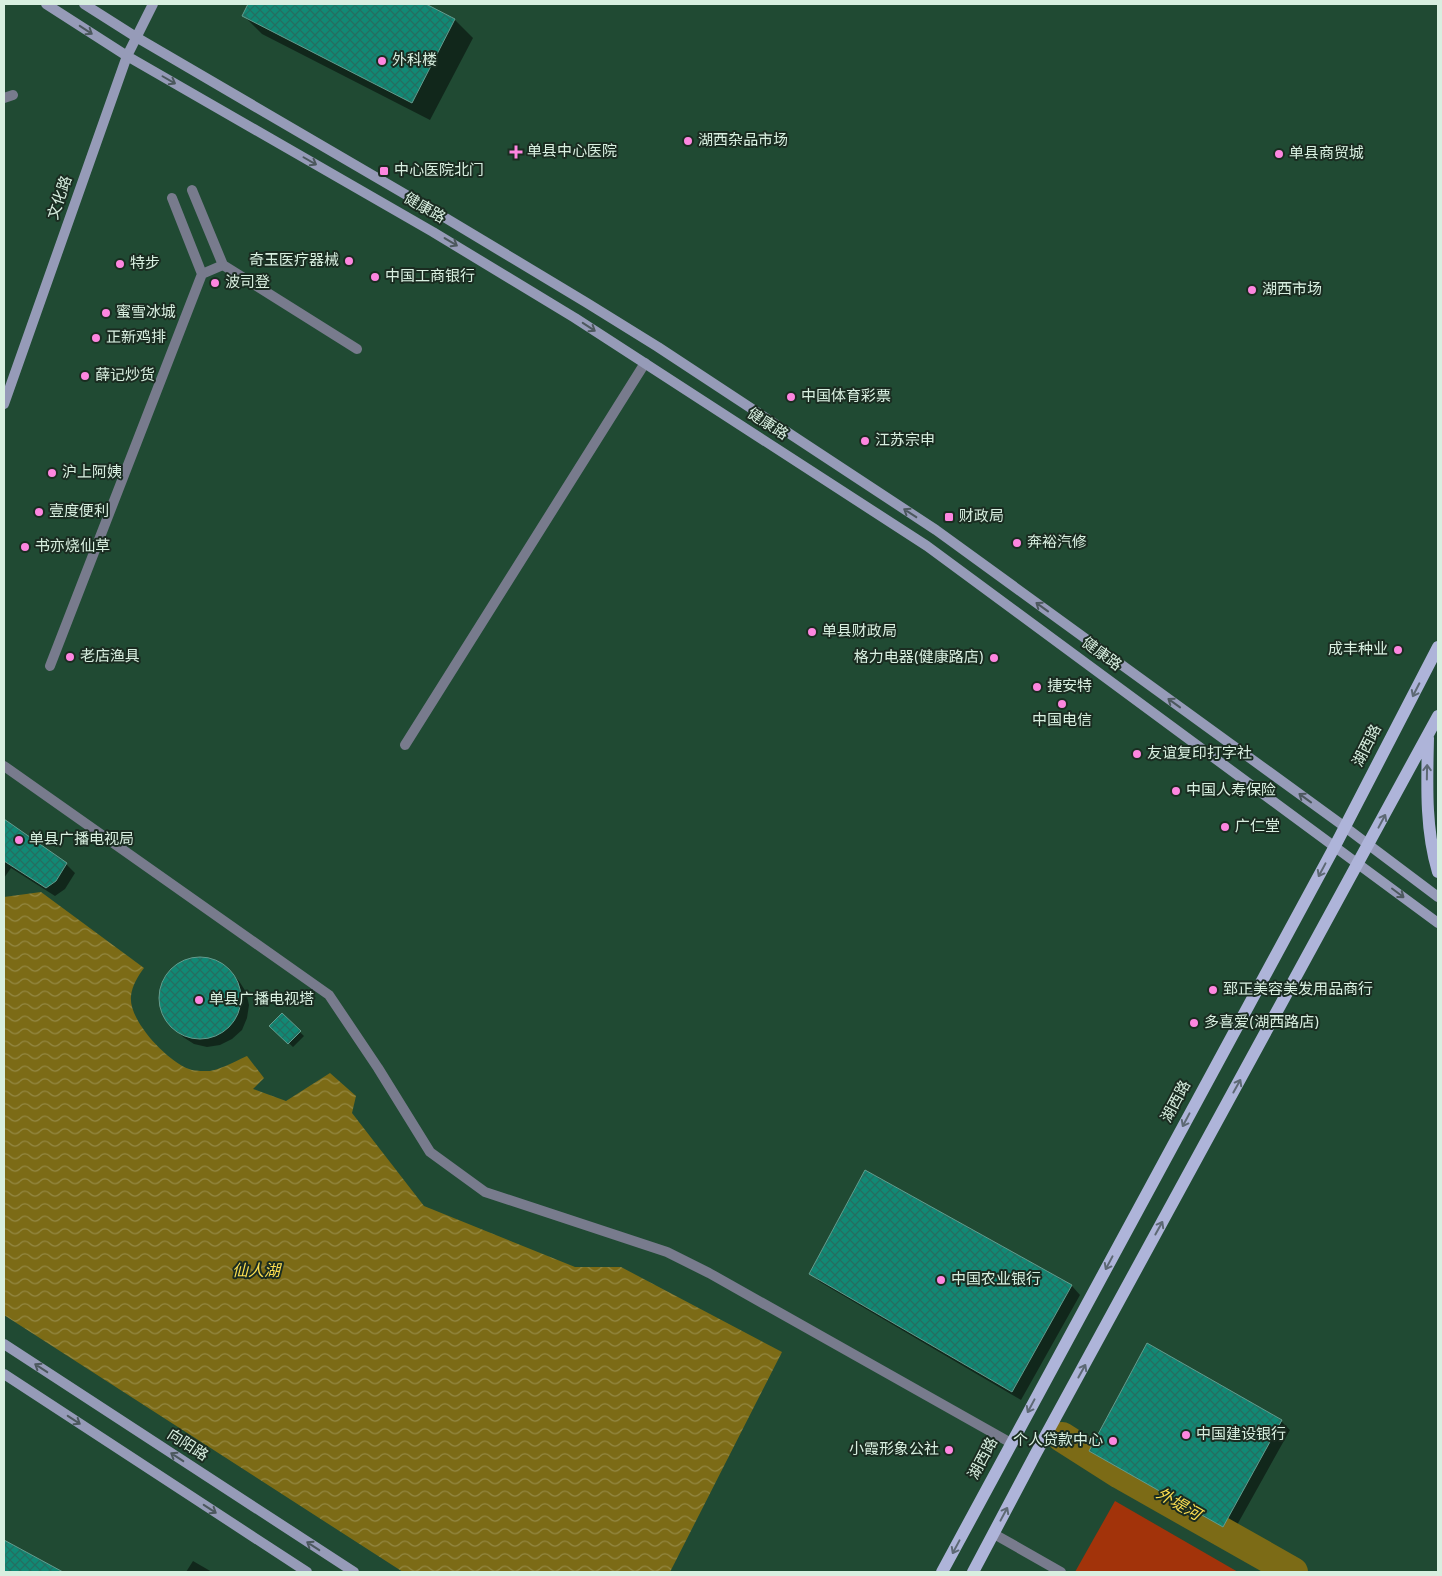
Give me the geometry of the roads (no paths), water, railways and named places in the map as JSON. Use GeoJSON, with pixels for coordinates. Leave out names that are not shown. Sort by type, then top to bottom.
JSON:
{"type":"FeatureCollection","features":[{"type":"Feature","properties":{"kind":"main road","name":"健康路"},"geometry":{"type":"LineString","coordinates":[[46,4],[127,56],[433,232],[645,363],[927,546],[1438,923]]}},
{"type":"Feature","properties":{"kind":"main road","name":"健康路"},"geometry":{"type":"LineString","coordinates":[[84,4],[136,37],[439,214],[658,348],[936,530],[1345,827],[1438,897]]}},
{"type":"Feature","properties":{"kind":"main road","name":"文化路"},"geometry":{"type":"LineString","coordinates":[[4,404],[127,56],[153,4]]}},
{"type":"Feature","properties":{"kind":"main road","name":"湖西路"},"geometry":{"type":"LineString","coordinates":[[942,1572],[1335,846],[1438,647]]}},
{"type":"Feature","properties":{"kind":"main road"},"geometry":{"type":"LineString","coordinates":[[973,1572],[1438,716]]}},
{"type":"Feature","properties":{"kind":"main road"},"geometry":{"type":"LineString","coordinates":[[1428,734],[1429,822],[1432,850],[1438,872]]}},
{"type":"Feature","properties":{"kind":"main road","name":"向阳路"},"geometry":{"type":"LineString","coordinates":[[4,1344],[354,1572]]}},
{"type":"Feature","properties":{"kind":"main road"},"geometry":{"type":"LineString","coordinates":[[4,1374],[307,1572]]}},
{"type":"Feature","properties":{"kind":"street"},"geometry":{"type":"LineString","coordinates":[[192,190],[223,265],[357,349]]}},
{"type":"Feature","properties":{"kind":"street"},"geometry":{"type":"LineString","coordinates":[[50,666],[202,274],[172,198]]}},
{"type":"Feature","properties":{"kind":"street"},"geometry":{"type":"LineString","coordinates":[[202,274],[223,265]]}},
{"type":"Feature","properties":{"kind":"street"},"geometry":{"type":"LineString","coordinates":[[405,745],[645,363]]}},
{"type":"Feature","properties":{"kind":"street"},"geometry":{"type":"LineString","coordinates":[[4,766],[329,995],[378,1068],[430,1152],[486,1192],[668,1252],[709,1273],[1011,1443]]}},
{"type":"Feature","properties":{"kind":"street"},"geometry":{"type":"LineString","coordinates":[[994,1534],[1061,1572]]}},
{"type":"Feature","properties":{"kind":"water","name":"仙人湖"},"geometry":{"type":"Polygon","coordinates":[[[41,892],[144,968],[132,992],[132,1006],[142,1028],[160,1049],[180,1065],[193,1070],[212,1071],[247,1056],[264,1078],[253,1089],[286,1101],[330,1073],[356,1096],[352,1113],[424,1206],[575,1267],[621,1267],[782,1352],[670,1572],[403,1572],[4,1315],[4,897],[41,892]]]}},
{"type":"Feature","properties":{"kind":"waterway","name":"外堤河"},"geometry":{"type":"LineString","coordinates":[[1062,1437],[1120,1474],[1293,1572]]}},
{"type":"Feature","properties":{"kind":"place","name":"外科楼"},"geometry":{"type":"Point","coordinates":[382,61]}},
{"type":"Feature","properties":{"kind":"place","name":"湖西杂品市场"},"geometry":{"type":"Point","coordinates":[688,141]}},
{"type":"Feature","properties":{"kind":"place","name":"单县中心医院"},"geometry":{"type":"Point","coordinates":[516,152]}},
{"type":"Feature","properties":{"kind":"place","name":"单县商贸城"},"geometry":{"type":"Point","coordinates":[1279,154]}},
{"type":"Feature","properties":{"kind":"place","name":"中心医院北门"},"geometry":{"type":"Point","coordinates":[384,171]}},
{"type":"Feature","properties":{"kind":"place","name":"奇玉医疗器械"},"geometry":{"type":"Point","coordinates":[349,261]}},
{"type":"Feature","properties":{"kind":"place","name":"特步"},"geometry":{"type":"Point","coordinates":[120,264]}},
{"type":"Feature","properties":{"kind":"place","name":"中国工商银行"},"geometry":{"type":"Point","coordinates":[375,277]}},
{"type":"Feature","properties":{"kind":"place","name":"波司登"},"geometry":{"type":"Point","coordinates":[215,283]}},
{"type":"Feature","properties":{"kind":"place","name":"湖西市场"},"geometry":{"type":"Point","coordinates":[1252,290]}},
{"type":"Feature","properties":{"kind":"place","name":"蜜雪冰城"},"geometry":{"type":"Point","coordinates":[106,313]}},
{"type":"Feature","properties":{"kind":"place","name":"正新鸡排"},"geometry":{"type":"Point","coordinates":[96,338]}},
{"type":"Feature","properties":{"kind":"place","name":"薛记炒货"},"geometry":{"type":"Point","coordinates":[85,376]}},
{"type":"Feature","properties":{"kind":"place","name":"中国体育彩票"},"geometry":{"type":"Point","coordinates":[791,397]}},
{"type":"Feature","properties":{"kind":"place","name":"江苏宗申"},"geometry":{"type":"Point","coordinates":[865,441]}},
{"type":"Feature","properties":{"kind":"place","name":"沪上阿姨"},"geometry":{"type":"Point","coordinates":[52,473]}},
{"type":"Feature","properties":{"kind":"place","name":"壹度便利"},"geometry":{"type":"Point","coordinates":[39,512]}},
{"type":"Feature","properties":{"kind":"place","name":"财政局"},"geometry":{"type":"Point","coordinates":[949,517]}},
{"type":"Feature","properties":{"kind":"place","name":"奔裕汽修"},"geometry":{"type":"Point","coordinates":[1017,543]}},
{"type":"Feature","properties":{"kind":"place","name":"书亦烧仙草"},"geometry":{"type":"Point","coordinates":[25,547]}},
{"type":"Feature","properties":{"kind":"place","name":"单县财政局"},"geometry":{"type":"Point","coordinates":[812,632]}},
{"type":"Feature","properties":{"kind":"place","name":"成丰种业"},"geometry":{"type":"Point","coordinates":[1398,650]}},
{"type":"Feature","properties":{"kind":"place","name":"老店渔具"},"geometry":{"type":"Point","coordinates":[70,657]}},
{"type":"Feature","properties":{"kind":"place","name":"格力电器(健康路店)"},"geometry":{"type":"Point","coordinates":[994,658]}},
{"type":"Feature","properties":{"kind":"place","name":"捷安特"},"geometry":{"type":"Point","coordinates":[1037,687]}},
{"type":"Feature","properties":{"kind":"place","name":"中国电信"},"geometry":{"type":"Point","coordinates":[1062,704]}},
{"type":"Feature","properties":{"kind":"place","name":"友谊复印打字社"},"geometry":{"type":"Point","coordinates":[1137,754]}},
{"type":"Feature","properties":{"kind":"place","name":"中国人寿保险"},"geometry":{"type":"Point","coordinates":[1176,791]}},
{"type":"Feature","properties":{"kind":"place","name":"广仁堂"},"geometry":{"type":"Point","coordinates":[1225,827]}},
{"type":"Feature","properties":{"kind":"place","name":"单县广播电视局"},"geometry":{"type":"Point","coordinates":[19,840]}},
{"type":"Feature","properties":{"kind":"place","name":"郅正美容美发用品商行"},"geometry":{"type":"Point","coordinates":[1213,990]}},
{"type":"Feature","properties":{"kind":"place","name":"单县广播电视塔"},"geometry":{"type":"Point","coordinates":[199,1000]}},
{"type":"Feature","properties":{"kind":"place","name":"多喜爱(湖西路店)"},"geometry":{"type":"Point","coordinates":[1194,1023]}},
{"type":"Feature","properties":{"kind":"place","name":"中国农业银行"},"geometry":{"type":"Point","coordinates":[941,1280]}},
{"type":"Feature","properties":{"kind":"place","name":"中国建设银行"},"geometry":{"type":"Point","coordinates":[1186,1435]}},
{"type":"Feature","properties":{"kind":"place","name":"个人贷款中心"},"geometry":{"type":"Point","coordinates":[1113,1441]}},
{"type":"Feature","properties":{"kind":"place","name":"小霞形象公社"},"geometry":{"type":"Point","coordinates":[949,1450]}}]}
